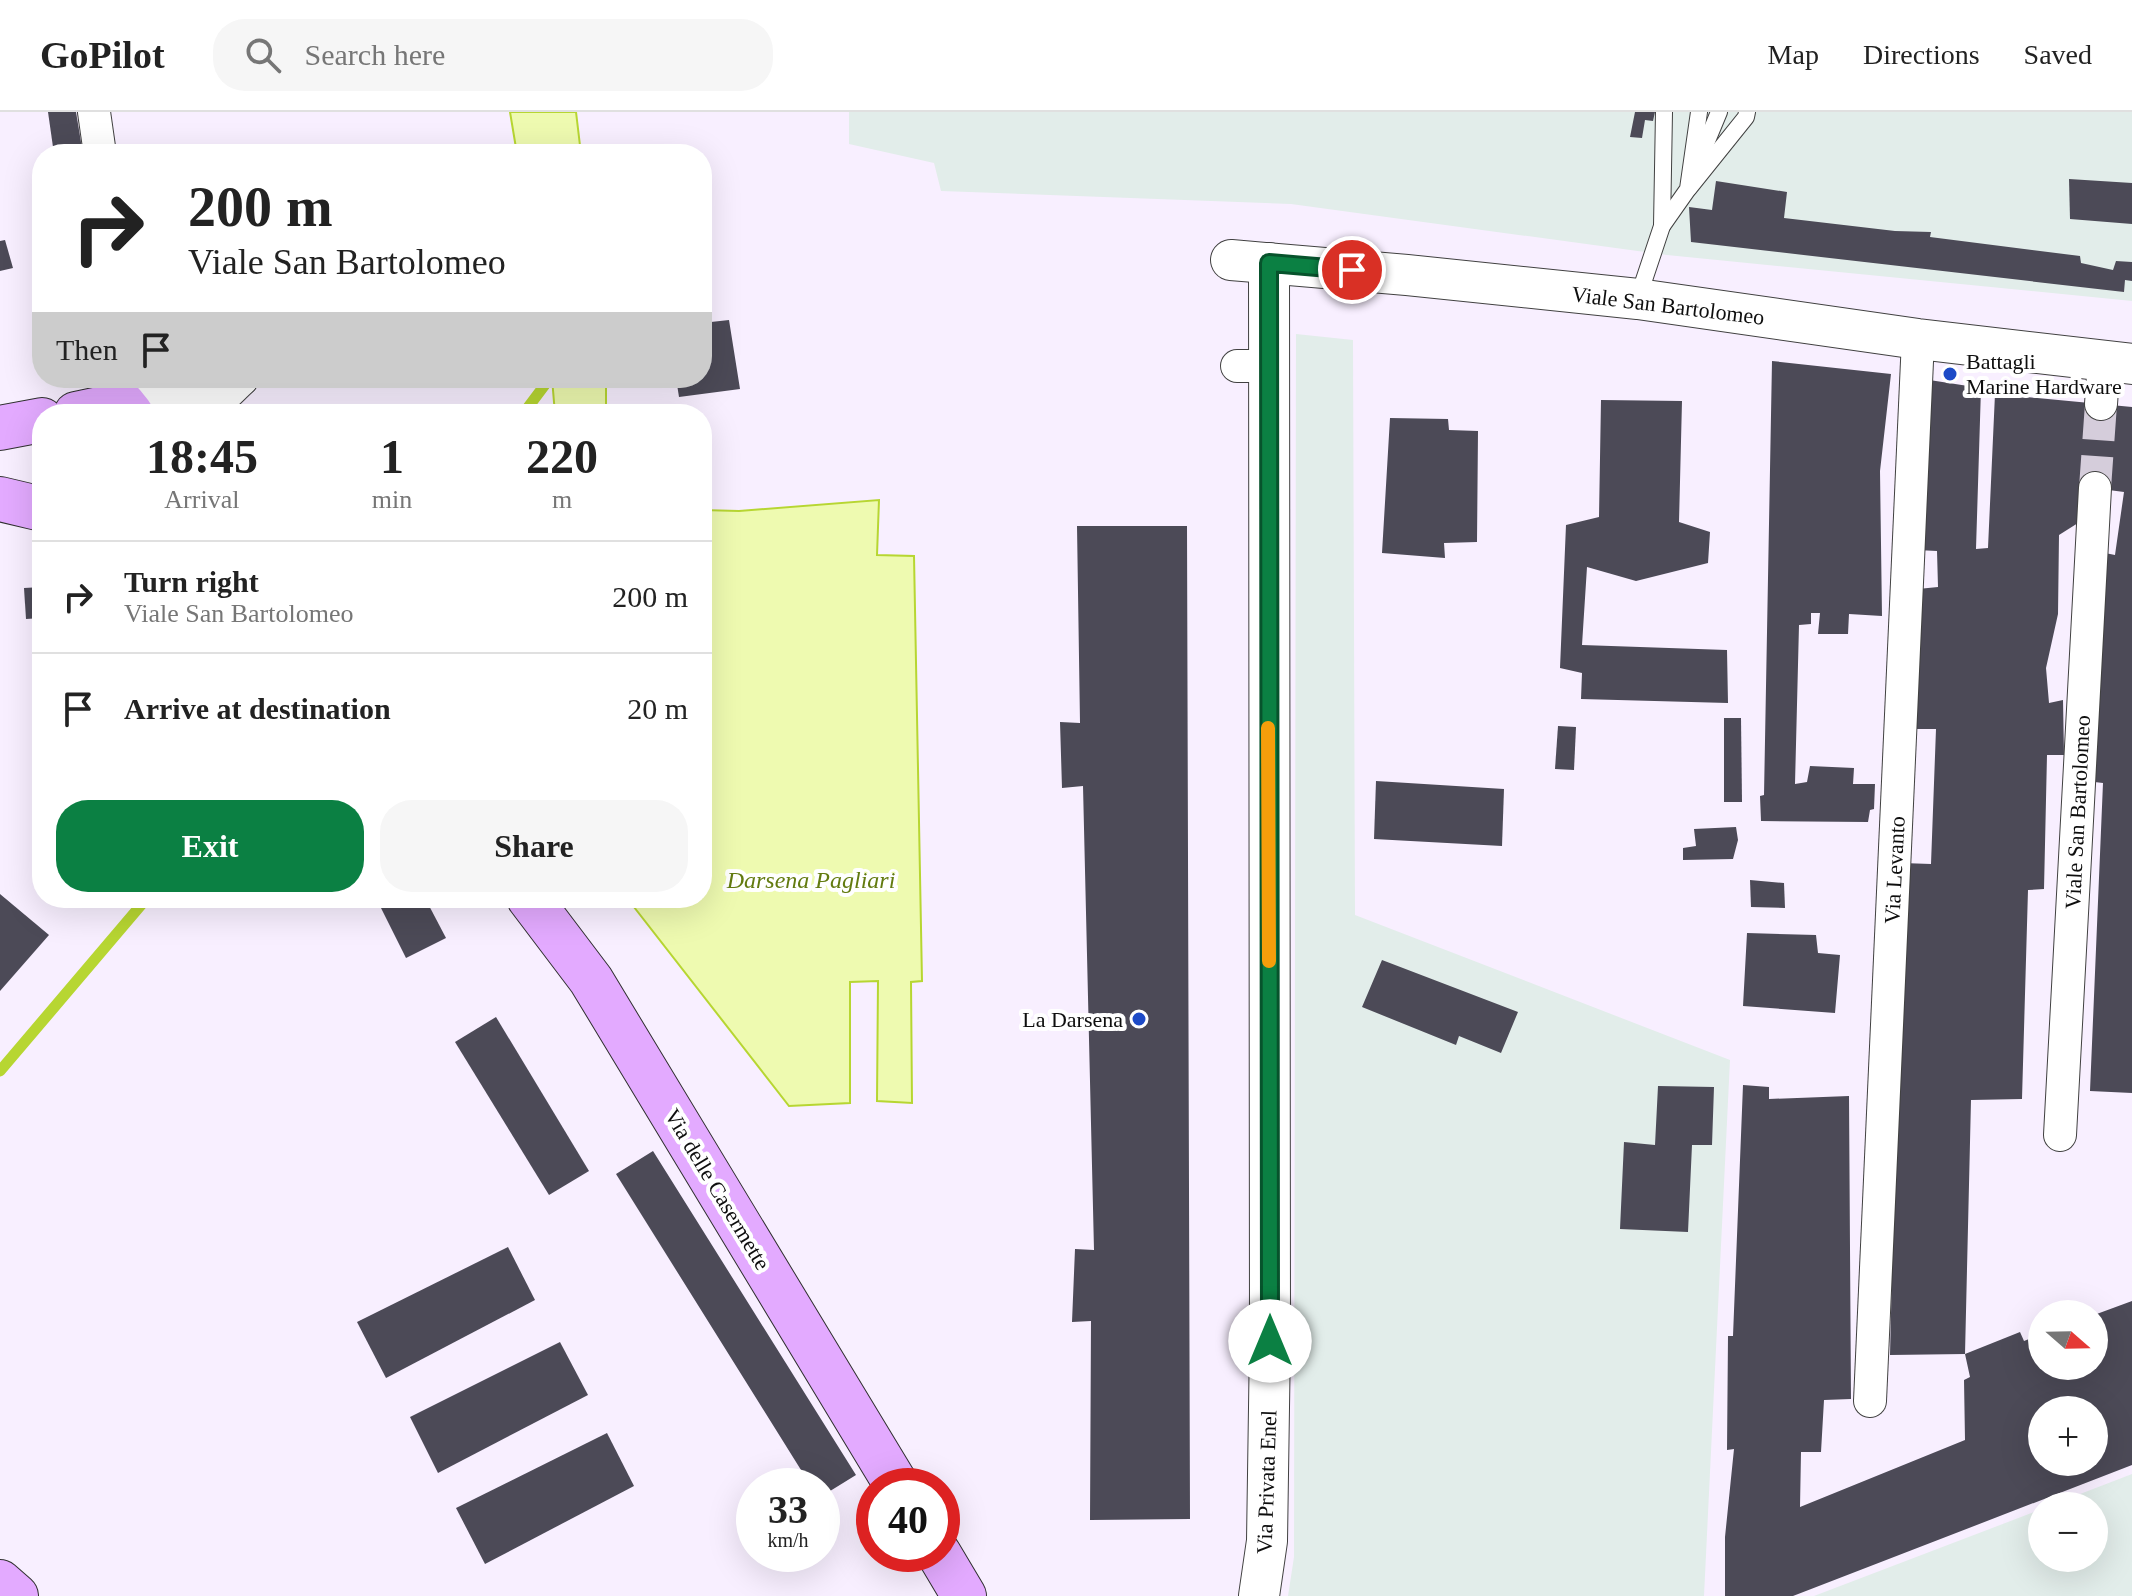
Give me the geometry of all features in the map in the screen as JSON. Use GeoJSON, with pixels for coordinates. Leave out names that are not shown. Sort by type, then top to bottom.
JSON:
{"type":"FeatureCollection","features":[{"type":"Feature","properties":{"kind":"main road"},"geometry":{"type":"LineString","coordinates":[[0,428],[32,422]]}},
{"type":"Feature","properties":{"kind":"main road"},"geometry":{"type":"LineString","coordinates":[[0,499],[32,507]]}},
{"type":"Feature","properties":{"kind":"main road","name":"Via delle Casermette"},"geometry":{"type":"LineString","coordinates":[[537,908],[591,980],[886,1468]]}},
{"type":"Feature","properties":{"kind":"main road"},"geometry":{"type":"LineString","coordinates":[[950,1572],[964,1596]]}},
{"type":"Feature","properties":{"kind":"main road"},"geometry":{"type":"LineString","coordinates":[[0,1582],[16,1596]]}},
{"type":"Feature","properties":{"kind":"street"},"geometry":{"type":"LineString","coordinates":[[94,112],[99,144]]}},
{"type":"Feature","properties":{"kind":"street","name":"Viale San Bartolomeo"},"geometry":{"type":"LineString","coordinates":[[1250,262],[1638,299],[1918,339],[2118,362],[2101,404]]}},
{"type":"Feature","properties":{"kind":"street","name":"Via Privata Enel"},"geometry":{"type":"LineString","coordinates":[[1250,262],[1270,1341],[1267,1541],[1259,1596]]}},
{"type":"Feature","properties":{"kind":"street","name":"Via Levanto"},"geometry":{"type":"LineString","coordinates":[[1870,1401],[1918,339]]}},
{"type":"Feature","properties":{"kind":"street"},"geometry":{"type":"LineString","coordinates":[[124,403],[198,388]]}},
{"type":"Feature","properties":{"kind":"street"},"geometry":{"type":"LineString","coordinates":[[216,404],[233,388]]}},
{"type":"Feature","properties":{"kind":"street","name":"Viale San Bartolomeo"},"geometry":{"type":"LineString","coordinates":[[2060,1135],[2095,488]]}},
{"type":"Feature","properties":{"kind":"lane"},"geometry":{"type":"LineString","coordinates":[[1662,226],[1664,112]]}},
{"type":"Feature","properties":{"kind":"lane"},"geometry":{"type":"LineString","coordinates":[[1688,189],[1699,112]]}},
{"type":"Feature","properties":{"kind":"lane"},"geometry":{"type":"LineString","coordinates":[[1688,189],[1719,112]]}},
{"type":"Feature","properties":{"kind":"lane"},"geometry":{"type":"LineString","coordinates":[[1638,299],[1662,226],[1747,112]]}},
{"type":"Feature","properties":{"kind":"shaded area"},"geometry":{"type":"Polygon","coordinates":[[[849,112],[2132,112],[2132,301],[1667,255],[1291,204],[941,191],[934,163],[849,144],[849,112]]]}},
{"type":"Feature","properties":{"kind":"shaded area"},"geometry":{"type":"Polygon","coordinates":[[[1296,334],[1353,340],[1355,915],[1730,1060],[1704,1596],[1288,1596],[1294,1557],[1296,334]]]}},
{"type":"Feature","properties":{"kind":"shaded area"},"geometry":{"type":"Polygon","coordinates":[[[2132,1474],[2132,1596],[1814,1596],[2028,1514],[2028,1572],[2108,1572],[2108,1492],[2085,1492],[2132,1474]]]}},
{"type":"Feature","properties":{"kind":"water"},"geometry":{"type":"Polygon","coordinates":[[[510,112],[576,112],[580,144],[515,144],[510,112]]]}},
{"type":"Feature","properties":{"kind":"water"},"geometry":{"type":"Polygon","coordinates":[[[553,388],[606,388],[606,404],[554,404],[553,388]]]}},
{"type":"Feature","properties":{"kind":"water","name":"Darsena Pagliari"},"geometry":{"type":"Polygon","coordinates":[[[879,500],[877,555],[914,556],[922,981],[911,982],[912,1103],[877,1101],[878,981],[850,982],[850,1103],[789,1106],[635,908],[712,908],[712,510],[879,500]]]}},
{"type":"Feature","properties":{"kind":"building"},"geometry":{"type":"Polygon","coordinates":[[[48,112],[76,112],[81,144],[53,144],[48,112]]]}},
{"type":"Feature","properties":{"kind":"building"},"geometry":{"type":"Polygon","coordinates":[[[1635,112],[1655,112],[1653,121],[1645,120],[1642,138],[1630,137],[1635,112]]]}},
{"type":"Feature","properties":{"kind":"building"},"geometry":{"type":"Polygon","coordinates":[[[2069,179],[2132,183],[2132,224],[2070,219],[2069,179]]]}},
{"type":"Feature","properties":{"kind":"building"},"geometry":{"type":"Polygon","coordinates":[[[1716,181],[1787,192],[1784,218],[1895,231],[1931,232],[1930,237],[2080,256],[2081,263],[2113,270],[2116,261],[2132,262],[2132,281],[2125,280],[2124,292],[1691,242],[1689,207],[1712,210],[1716,181]]]}},
{"type":"Feature","properties":{"kind":"building"},"geometry":{"type":"Polygon","coordinates":[[[5,240],[13,268],[0,271],[0,241],[5,240]]]}},
{"type":"Feature","properties":{"kind":"building"},"geometry":{"type":"Polygon","coordinates":[[[729,320],[740,389],[679,397],[678,388],[712,388],[712,322],[729,320]]]}},
{"type":"Feature","properties":{"kind":"building"},"geometry":{"type":"Polygon","coordinates":[[[1772,361],[1891,374],[1880,471],[1882,616],[1849,614],[1848,634],[1818,634],[1820,613],[1811,613],[1811,624],[1799,625],[1795,784],[1807,782],[1810,766],[1854,768],[1853,784],[1875,784],[1874,809],[1870,810],[1868,822],[1761,821],[1772,361]]]}},
{"type":"Feature","properties":{"kind":"building"},"geometry":{"type":"Polygon","coordinates":[[[1923,379],[1981,388],[1976,549],[1988,548],[1995,394],[2132,407],[2132,1093],[2090,1091],[2103,783],[2086,781],[2100,552],[2115,555],[2124,492],[2086,487],[2078,523],[2059,535],[2058,614],[2046,668],[2049,703],[2063,700],[2064,755],[2047,755],[2044,889],[2028,890],[2022,1099],[1971,1100],[1965,1354],[1890,1355],[1902,863],[1931,864],[1936,729],[1906,729],[1908,590],[1938,587],[1937,551],[1917,550],[1923,379]]]}},
{"type":"Feature","properties":{"kind":"building"},"geometry":{"type":"Polygon","coordinates":[[[1601,400],[1682,401],[1679,522],[1710,532],[1708,563],[1636,581],[1587,567],[1582,645],[1727,650],[1728,703],[1581,699],[1582,673],[1560,668],[1566,525],[1599,517],[1601,400]]]}},
{"type":"Feature","properties":{"kind":"building"},"geometry":{"type":"Polygon","coordinates":[[[1390,418],[1448,419],[1449,430],[1478,431],[1477,542],[1444,543],[1445,558],[1382,553],[1390,418]]]}},
{"type":"Feature","properties":{"kind":"building","name":"La Darsena"},"geometry":{"type":"Polygon","coordinates":[[[1077,526],[1187,526],[1190,1519],[1090,1520],[1091,1321],[1072,1322],[1075,1249],[1094,1250],[1083,786],[1062,788],[1060,722],[1080,723],[1077,526]]]}},
{"type":"Feature","properties":{"kind":"building"},"geometry":{"type":"Polygon","coordinates":[[[24,588],[32,588],[32,619],[26,619],[24,588]]]}},
{"type":"Feature","properties":{"kind":"building"},"geometry":{"type":"Polygon","coordinates":[[[1724,718],[1741,718],[1742,802],[1724,802],[1724,718]]]}},
{"type":"Feature","properties":{"kind":"building"},"geometry":{"type":"Polygon","coordinates":[[[1558,726],[1576,727],[1574,770],[1555,769],[1558,726]]]}},
{"type":"Feature","properties":{"kind":"building"},"geometry":{"type":"Polygon","coordinates":[[[1376,781],[1504,789],[1502,846],[1374,839],[1376,781]]]}},
{"type":"Feature","properties":{"kind":"building"},"geometry":{"type":"Polygon","coordinates":[[[1736,827],[1738,840],[1733,859],[1683,860],[1683,848],[1696,846],[1694,829],[1736,827]]]}},
{"type":"Feature","properties":{"kind":"building"},"geometry":{"type":"Polygon","coordinates":[[[1750,880],[1784,883],[1785,908],[1751,907],[1750,880]]]}},
{"type":"Feature","properties":{"kind":"building"},"geometry":{"type":"Polygon","coordinates":[[[0,894],[49,935],[0,991],[0,894]]]}},
{"type":"Feature","properties":{"kind":"building"},"geometry":{"type":"Polygon","coordinates":[[[381,908],[430,908],[446,938],[406,958],[381,908]]]}},
{"type":"Feature","properties":{"kind":"building"},"geometry":{"type":"Polygon","coordinates":[[[1747,933],[1816,935],[1818,953],[1840,955],[1835,1013],[1743,1006],[1747,933]]]}},
{"type":"Feature","properties":{"kind":"building"},"geometry":{"type":"Polygon","coordinates":[[[1382,960],[1518,1012],[1501,1053],[1459,1036],[1456,1045],[1362,1007],[1382,960]]]}},
{"type":"Feature","properties":{"kind":"building"},"geometry":{"type":"Polygon","coordinates":[[[496,1017],[589,1171],[549,1195],[455,1042],[496,1017]]]}},
{"type":"Feature","properties":{"kind":"building"},"geometry":{"type":"Polygon","coordinates":[[[1743,1085],[1769,1087],[1769,1099],[1849,1096],[1851,1399],[1824,1400],[1821,1452],[1801,1452],[1800,1507],[1965,1440],[1964,1380],[1970,1377],[1965,1354],[2020,1332],[2024,1341],[2028,1339],[2028,1380],[2108,1380],[2108,1310],[2132,1301],[2132,1465],[2108,1474],[2108,1396],[2028,1396],[2028,1476],[2104,1476],[2062,1492],[2028,1492],[2028,1505],[1793,1596],[1725,1596],[1725,1537],[1734,1449],[1727,1450],[1728,1336],[1733,1336],[1743,1085]]]}},
{"type":"Feature","properties":{"kind":"building"},"geometry":{"type":"Polygon","coordinates":[[[1658,1086],[1714,1087],[1712,1145],[1692,1145],[1688,1232],[1620,1229],[1624,1142],[1655,1145],[1658,1086]]]}},
{"type":"Feature","properties":{"kind":"building"},"geometry":{"type":"Polygon","coordinates":[[[653,1151],[856,1475],[840,1485],[840,1468],[800,1468],[616,1174],[653,1151]]]}},
{"type":"Feature","properties":{"kind":"building"},"geometry":{"type":"Polygon","coordinates":[[[508,1247],[535,1300],[386,1378],[357,1322],[508,1247]]]}},
{"type":"Feature","properties":{"kind":"building"},"geometry":{"type":"Polygon","coordinates":[[[560,1342],[588,1395],[438,1473],[410,1417],[560,1342]]]}},
{"type":"Feature","properties":{"kind":"building"},"geometry":{"type":"Polygon","coordinates":[[[607,1433],[634,1486],[485,1564],[456,1508],[607,1433]]]}},
{"type":"Feature","properties":{"kind":"waterway"},"geometry":{"type":"LineString","coordinates":[[530,404],[542,388]]}},
{"type":"Feature","properties":{"kind":"waterway"},"geometry":{"type":"LineString","coordinates":[[0,1071],[139,908]]}},
{"type":"Feature","properties":{"kind":"tunnel"},"geometry":{"type":"LineString","coordinates":[[2095,488],[2101,404]]}},
{"type":"Feature","properties":{"kind":"slow traffic"},"geometry":{"type":"LineString","coordinates":[[1268,728],[1269,961]]}},
{"type":"Feature","properties":{"kind":"place","name":"Battagli Marine Hardware"},"geometry":{"type":"Point","coordinates":[1950,374]}},
{"type":"Feature","properties":{"kind":"place","name":"La Darsena"},"geometry":{"type":"Point","coordinates":[1139,1019]}},
{"type":"Feature","properties":{"kind":"route"},"geometry":{"type":"LineString","coordinates":[[1270,1341],[1269,263],[1352,270]]}}]}
